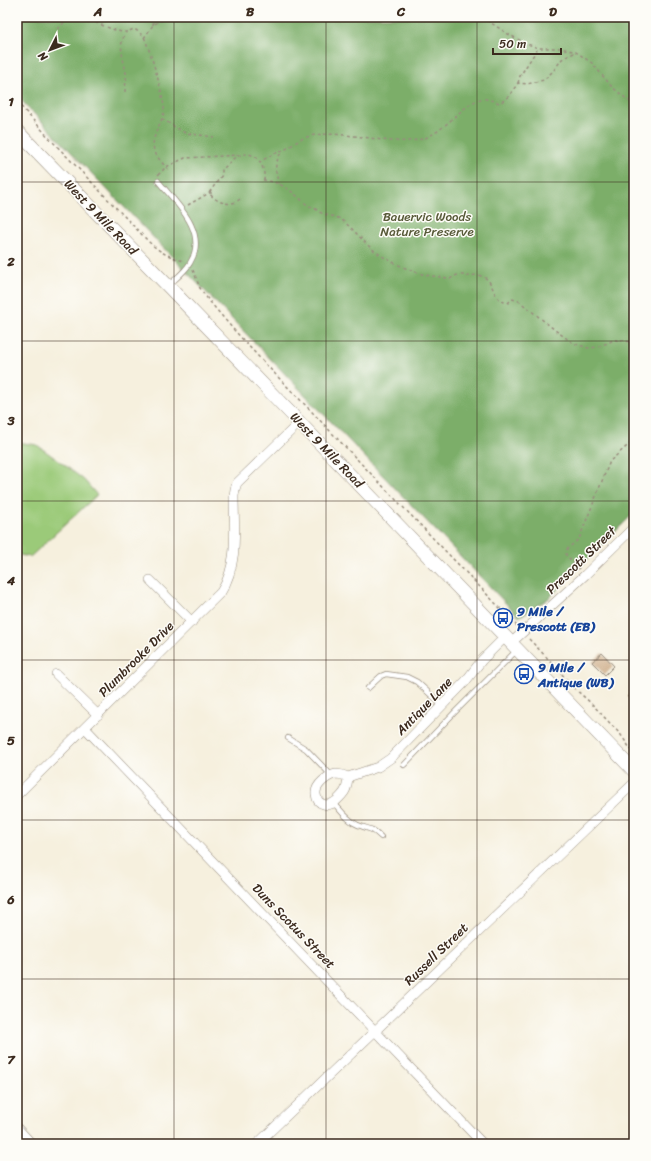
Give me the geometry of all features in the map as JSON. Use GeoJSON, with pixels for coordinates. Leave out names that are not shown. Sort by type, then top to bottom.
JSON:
{"type":"FeatureCollection","features":[{"type":"Feature","properties":{"kind":"main road","name":"West 9 Mile Road"},"geometry":{"type":"LineString","coordinates":[[17,131],[300,422],[634,772]]}},
{"type":"Feature","properties":{"kind":"street","name":"Plumbrooke Drive"},"geometry":{"type":"LineString","coordinates":[[17,795],[221,592],[229,577],[233,560],[234,496],[237,483],[300,422]]}},
{"type":"Feature","properties":{"kind":"street","name":"Prescott Street"},"geometry":{"type":"LineString","coordinates":[[511,643],[585,575],[634,527]]}},
{"type":"Feature","properties":{"kind":"street","name":"Plumbrooke Drive"},"geometry":{"type":"LineString","coordinates":[[150,580],[192,622]]}},
{"type":"Feature","properties":{"kind":"street","name":"Antique Lane"},"geometry":{"type":"LineString","coordinates":[[331,775],[342,774],[348,777],[384,764],[465,682],[482,660],[511,643]]}},
{"type":"Feature","properties":{"kind":"street","name":"Plumbrooke Drive"},"geometry":{"type":"LineString","coordinates":[[56,674],[98,715]]}},
{"type":"Feature","properties":{"kind":"street","name":"Duns Scotus Street"},"geometry":{"type":"LineString","coordinates":[[85,728],[376,1030],[483,1144]]}},
{"type":"Feature","properties":{"kind":"street"},"geometry":{"type":"LineString","coordinates":[[331,775],[317,787],[316,793],[318,800],[328,806],[334,803],[346,791],[348,786],[348,777]]}},
{"type":"Feature","properties":{"kind":"street","name":"Russell Street"},"geometry":{"type":"LineString","coordinates":[[257,1144],[634,783]]}},
{"type":"Feature","properties":{"kind":"street"},"geometry":{"type":"LineString","coordinates":[[17,1128],[32,1144]]}},
{"type":"Feature","properties":{"kind":"lane"},"geometry":{"type":"LineString","coordinates":[[158,181],[188,217],[197,242],[194,256],[189,265],[168,286]]}},
{"type":"Feature","properties":{"kind":"lane"},"geometry":{"type":"LineString","coordinates":[[404,765],[454,712],[511,643]]}},
{"type":"Feature","properties":{"kind":"lane"},"geometry":{"type":"LineString","coordinates":[[368,688],[381,676],[386,674],[407,677],[417,682],[442,705]]}},
{"type":"Feature","properties":{"kind":"lane"},"geometry":{"type":"LineString","coordinates":[[288,738],[306,749],[331,775]]}},
{"type":"Feature","properties":{"kind":"lane"},"geometry":{"type":"LineString","coordinates":[[334,803],[352,821],[358,825],[371,829],[381,837]]}},
{"type":"Feature","properties":{"kind":"path"},"geometry":{"type":"LineString","coordinates":[[51,46],[59,28],[69,17]]}},
{"type":"Feature","properties":{"kind":"path"},"geometry":{"type":"LineString","coordinates":[[85,17],[96,23],[126,33]]}},
{"type":"Feature","properties":{"kind":"path"},"geometry":{"type":"LineString","coordinates":[[153,25],[154,17]]}},
{"type":"Feature","properties":{"kind":"path"},"geometry":{"type":"LineString","coordinates":[[144,38],[153,25],[167,17]]}},
{"type":"Feature","properties":{"kind":"path"},"geometry":{"type":"LineString","coordinates":[[482,17],[508,34],[538,48],[561,48],[576,52],[592,63],[612,87],[634,105]]}},
{"type":"Feature","properties":{"kind":"path"},"geometry":{"type":"LineString","coordinates":[[125,92],[126,75],[123,63],[121,41],[126,33],[134,29],[144,38],[164,103],[165,111],[156,133],[154,150],[158,158],[169,170]]}},
{"type":"Feature","properties":{"kind":"path"},"geometry":{"type":"LineString","coordinates":[[260,163],[303,138],[321,134],[394,141],[421,139],[430,136],[438,132],[478,100],[484,98],[500,103],[509,96],[538,48]]}},
{"type":"Feature","properties":{"kind":"path"},"geometry":{"type":"LineString","coordinates":[[518,83],[527,84],[544,80],[562,59],[576,52]]}},
{"type":"Feature","properties":{"kind":"path"},"geometry":{"type":"LineString","coordinates":[[17,102],[51,140],[149,242],[168,256],[183,260],[189,265],[194,271],[200,288],[207,298],[259,357],[516,625]]}},
{"type":"Feature","properties":{"kind":"path"},"geometry":{"type":"LineString","coordinates":[[162,119],[185,133],[214,137]]}},
{"type":"Feature","properties":{"kind":"path"},"geometry":{"type":"LineString","coordinates":[[280,185],[276,175],[276,170],[277,159],[282,151]]}},
{"type":"Feature","properties":{"kind":"path"},"geometry":{"type":"LineString","coordinates":[[158,181],[155,177],[166,167],[185,158],[251,154],[257,158],[264,168],[264,180],[280,185],[318,211],[343,220],[366,244],[377,253],[397,264],[425,275],[435,277],[450,278],[460,274],[467,276],[482,276],[488,280],[492,286],[497,299],[508,303],[512,299],[519,301],[572,343],[588,348],[598,347],[614,340],[634,343]]}},
{"type":"Feature","properties":{"kind":"path"},"geometry":{"type":"LineString","coordinates":[[182,210],[194,201],[209,193],[222,175],[222,170],[235,157],[241,155]]}},
{"type":"Feature","properties":{"kind":"path"},"geometry":{"type":"LineString","coordinates":[[209,193],[212,197],[224,204],[236,203],[240,199]]}},
{"type":"Feature","properties":{"kind":"path"},"geometry":{"type":"LineString","coordinates":[[585,575],[566,556],[567,549],[579,539],[610,461],[634,440]]}},
{"type":"Feature","properties":{"kind":"path"},"geometry":{"type":"LineString","coordinates":[[530,640],[573,687],[592,704],[621,735],[634,754]]}},
{"type":"Feature","properties":{"kind":"green space","name":"Bauervic Woods Nature Preserve"},"geometry":{"type":"Polygon","coordinates":[[[17,17],[634,17],[634,513],[548,599],[519,617],[17,96],[17,17]]]}},
{"type":"Feature","properties":{"kind":"green space"},"geometry":{"type":"Polygon","coordinates":[[[17,442],[37,445],[84,480],[97,495],[30,557],[17,553],[17,442]]]}},
{"type":"Feature","properties":{"kind":"building"},"geometry":{"type":"Polygon","coordinates":[[[602,653],[614,666],[605,675],[592,662],[602,653]]]}},
{"type":"Feature","properties":{"kind":"building"},"geometry":{"type":"Polygon","coordinates":[[[634,690],[634,702],[628,696],[634,690]]]}},
{"type":"Feature","properties":{"kind":"place","name":"9 Mile / Prescott (EB)"},"geometry":{"type":"Point","coordinates":[503,618]}},
{"type":"Feature","properties":{"kind":"place","name":"9 Mile / Antique (WB)"},"geometry":{"type":"Point","coordinates":[524,674]}}]}
